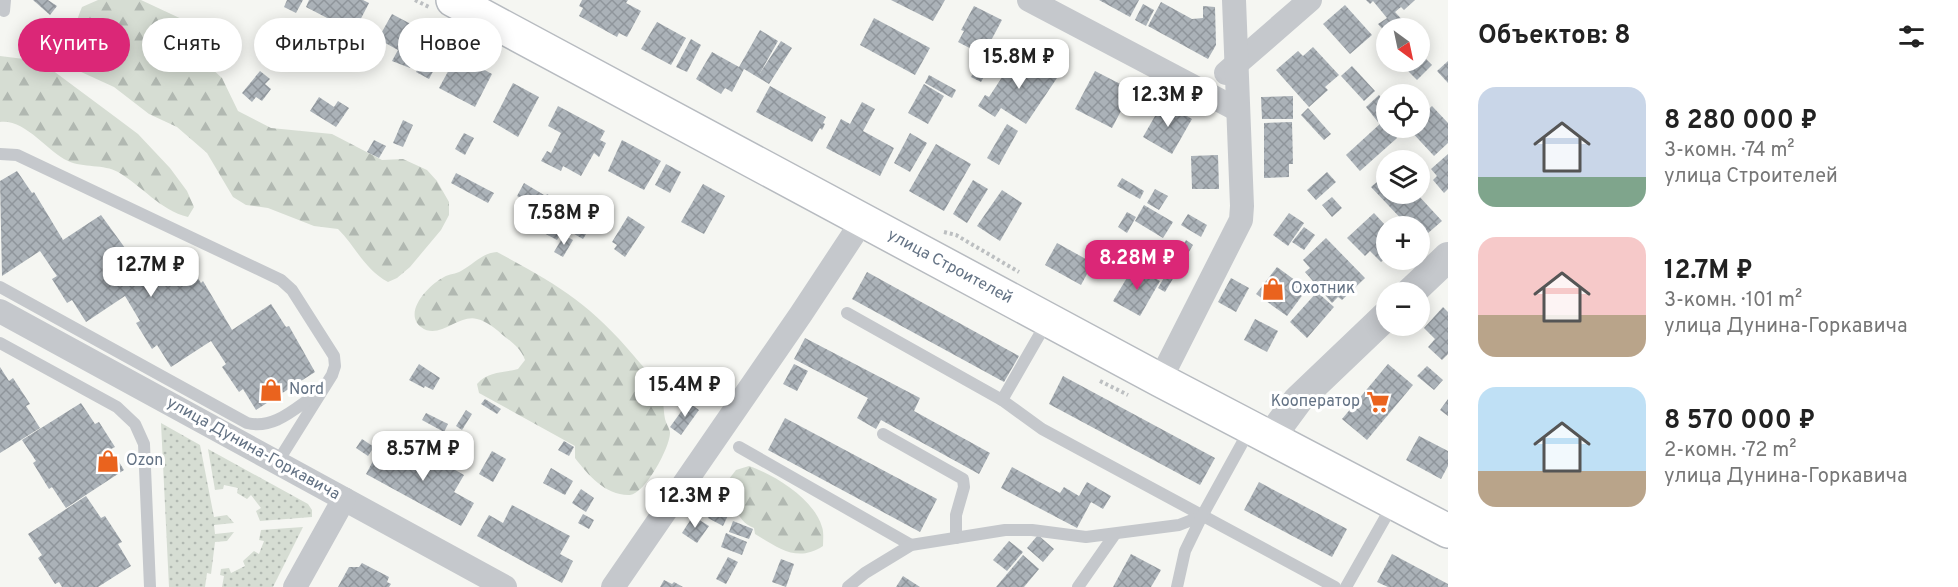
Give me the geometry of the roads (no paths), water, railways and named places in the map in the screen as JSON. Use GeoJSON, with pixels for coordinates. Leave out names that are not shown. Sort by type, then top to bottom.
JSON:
{"type":"FeatureCollection","features":[{"type":"Feature","properties":{"kind":"main road","name":"улица Строителей"},"geometry":{"type":"LineString","coordinates":[[444,6],[862,220],[1448,531]]}},
{"type":"Feature","properties":{"kind":"street"},"geometry":{"type":"LineString","coordinates":[[1029,0],[1236,110]]}},
{"type":"Feature","properties":{"kind":"street"},"geometry":{"type":"LineString","coordinates":[[1160,380],[1241,220],[1234,66],[1234,0]]}},
{"type":"Feature","properties":{"kind":"street"},"geometry":{"type":"LineString","coordinates":[[1202,90],[1234,66],[1310,0]]}},
{"type":"Feature","properties":{"kind":"street"},"geometry":{"type":"LineString","coordinates":[[613,587],[813,297],[862,220]]}},
{"type":"Feature","properties":{"kind":"street"},"geometry":{"type":"LineString","coordinates":[[1422,282],[1448,257]]}},
{"type":"Feature","properties":{"kind":"street","name":"улица Дунина-Горкавича"},"geometry":{"type":"LineString","coordinates":[[0,311],[506,587]]}},
{"type":"Feature","properties":{"kind":"street"},"geometry":{"type":"LineString","coordinates":[[1260,433],[1292,407],[1376,326]]}},
{"type":"Feature","properties":{"kind":"street"},"geometry":{"type":"LineString","coordinates":[[295,587],[344,499]]}},
{"type":"Feature","properties":{"kind":"lane"},"geometry":{"type":"LineString","coordinates":[[0,154],[17,155],[281,280],[292,290],[334,356],[335,366],[324,388],[277,463]]}},
{"type":"Feature","properties":{"kind":"lane"},"geometry":{"type":"LineString","coordinates":[[0,287],[247,423],[262,425],[278,421],[324,388]]}},
{"type":"Feature","properties":{"kind":"lane"},"geometry":{"type":"LineString","coordinates":[[847,313],[1002,400],[1042,429],[1335,587]]}},
{"type":"Feature","properties":{"kind":"lane"},"geometry":{"type":"LineString","coordinates":[[1002,400],[1048,320]]}},
{"type":"Feature","properties":{"kind":"lane"},"geometry":{"type":"LineString","coordinates":[[0,343],[117,407],[135,424],[144,444],[150,587]]}},
{"type":"Feature","properties":{"kind":"lane"},"geometry":{"type":"LineString","coordinates":[[278,421],[297,431]]}},
{"type":"Feature","properties":{"kind":"lane"},"geometry":{"type":"LineString","coordinates":[[1177,587],[1185,551],[1202,516],[1260,433]]}},
{"type":"Feature","properties":{"kind":"lane"},"geometry":{"type":"LineString","coordinates":[[883,434],[963,480],[964,487],[956,514],[956,538]]}},
{"type":"Feature","properties":{"kind":"lane"},"geometry":{"type":"LineString","coordinates":[[739,447],[911,545]]}},
{"type":"Feature","properties":{"kind":"lane"},"geometry":{"type":"LineString","coordinates":[[1347,587],[1394,502]]}},
{"type":"Feature","properties":{"kind":"lane"},"geometry":{"type":"LineString","coordinates":[[848,587],[865,573],[911,545],[1005,530],[1032,530],[1072,537],[1115,534],[1179,525],[1202,516]]}},
{"type":"Feature","properties":{"kind":"lane"},"geometry":{"type":"LineString","coordinates":[[1078,587],[1115,534]]}},
{"type":"Feature","properties":{"kind":"place","name":"Охотник"},"geometry":{"type":"Point","coordinates":[1273,289]}},
{"type":"Feature","properties":{"kind":"place","name":"Nord"},"geometry":{"type":"Point","coordinates":[271,390]}},
{"type":"Feature","properties":{"kind":"place","name":"Кооператор"},"geometry":{"type":"Point","coordinates":[1378,402]}},
{"type":"Feature","properties":{"kind":"place","name":"Ozon"},"geometry":{"type":"Point","coordinates":[108,461]}}]}
